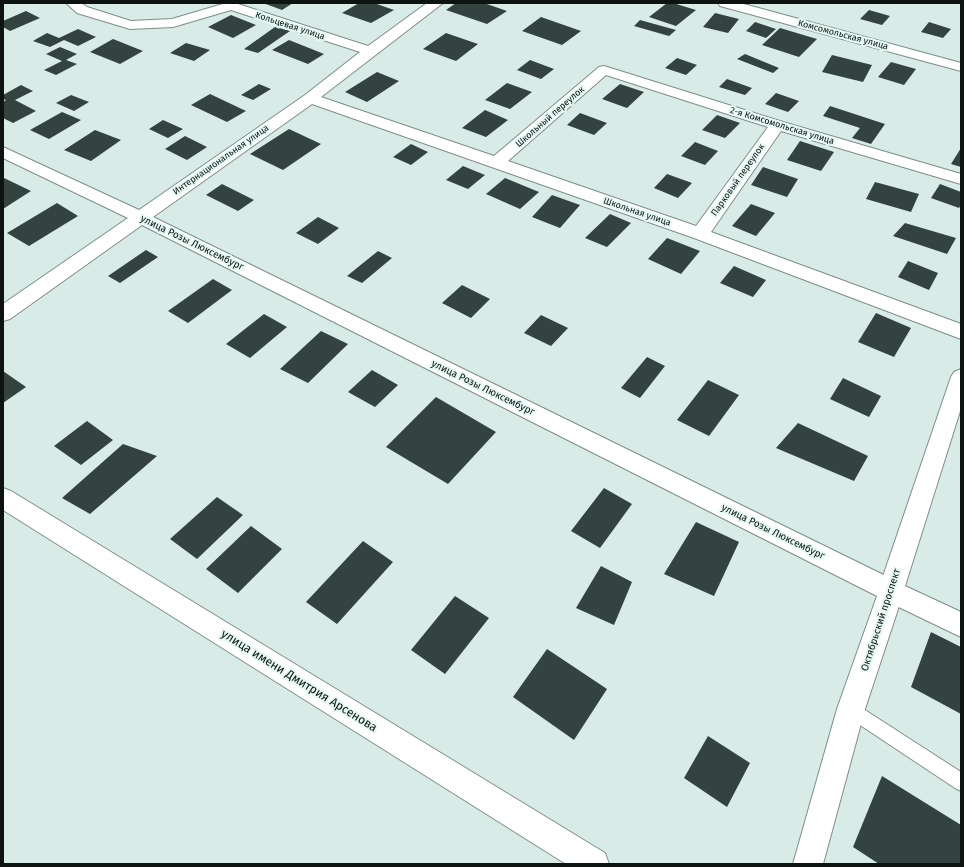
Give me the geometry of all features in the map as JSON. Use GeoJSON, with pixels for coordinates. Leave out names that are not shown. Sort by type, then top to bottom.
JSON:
{"type":"FeatureCollection","features":[{"type":"Feature","properties":{"kind":"street","name":"Кольцевая улица"},"geometry":{"type":"LineString","coordinates":[[73,3],[82,10],[130,25],[173,23],[223,6],[231,6],[370,51]]}},
{"type":"Feature","properties":{"kind":"street","name":"Интернациональная улица"},"geometry":{"type":"LineString","coordinates":[[3,314],[310,98],[370,51],[436,3]]}},
{"type":"Feature","properties":{"kind":"street","name":"Комсомольская улица"},"geometry":{"type":"LineString","coordinates":[[725,3],[961,67]]}},
{"type":"Feature","properties":{"kind":"street","name":"2-я Комсомольская улица"},"geometry":{"type":"LineString","coordinates":[[604,70],[777,125],[961,179]]}},
{"type":"Feature","properties":{"kind":"street","name":"Школьный переулок"},"geometry":{"type":"LineString","coordinates":[[496,163],[604,70]]}},
{"type":"Feature","properties":{"kind":"street","name":"Школьная улица"},"geometry":{"type":"LineString","coordinates":[[310,98],[700,234],[961,332]]}},
{"type":"Feature","properties":{"kind":"street","name":"Парковый переулок"},"geometry":{"type":"LineString","coordinates":[[700,234],[777,125]]}},
{"type":"Feature","properties":{"kind":"street","name":"улица Розы Люксембург"},"geometry":{"type":"LineString","coordinates":[[3,152],[140,217],[961,625]]}},
{"type":"Feature","properties":{"kind":"street","name":"Октябрьский проспект"},"geometry":{"type":"LineString","coordinates":[[808,864],[851,709],[961,377]]}},
{"type":"Feature","properties":{"kind":"street","name":"улица имени Дмитрия Арсенова"},"geometry":{"type":"LineString","coordinates":[[3,498],[594,864]]}},
{"type":"Feature","properties":{"kind":"lane"},"geometry":{"type":"LineString","coordinates":[[851,709],[961,782]]}},
{"type":"Feature","properties":{"kind":"building"},"geometry":{"type":"Polygon","coordinates":[[[263,3],[293,3],[282,10],[263,3]]]}},
{"type":"Feature","properties":{"kind":"building"},"geometry":{"type":"Polygon","coordinates":[[[359,3],[374,3],[394,10],[371,23],[342,13],[359,3]]]}},
{"type":"Feature","properties":{"kind":"building"},"geometry":{"type":"Polygon","coordinates":[[[456,3],[484,3],[507,11],[487,24],[446,10],[456,3]]]}},
{"type":"Feature","properties":{"kind":"building"},"geometry":{"type":"Polygon","coordinates":[[[667,3],[673,3],[696,10],[676,26],[649,17],[667,3]]]}},
{"type":"Feature","properties":{"kind":"building"},"geometry":{"type":"Polygon","coordinates":[[[869,10],[890,16],[882,25],[860,19],[869,10]]]}},
{"type":"Feature","properties":{"kind":"building"},"geometry":{"type":"Polygon","coordinates":[[[26,11],[40,18],[10,31],[3,27],[3,21],[26,11]]]}},
{"type":"Feature","properties":{"kind":"building"},"geometry":{"type":"Polygon","coordinates":[[[715,13],[739,19],[728,33],[703,27],[715,13]]]}},
{"type":"Feature","properties":{"kind":"building"},"geometry":{"type":"Polygon","coordinates":[[[231,15],[256,25],[233,38],[208,27],[231,15]]]}},
{"type":"Feature","properties":{"kind":"building"},"geometry":{"type":"Polygon","coordinates":[[[541,17],[581,31],[562,45],[522,31],[541,17]]]}},
{"type":"Feature","properties":{"kind":"building"},"geometry":{"type":"Polygon","coordinates":[[[640,20],[676,30],[669,36],[634,26],[640,20]]]}},
{"type":"Feature","properties":{"kind":"building"},"geometry":{"type":"Polygon","coordinates":[[[755,22],[776,29],[766,38],[746,31],[755,22]]]}},
{"type":"Feature","properties":{"kind":"building"},"geometry":{"type":"Polygon","coordinates":[[[929,22],[951,29],[943,38],[921,32],[929,22]]]}},
{"type":"Feature","properties":{"kind":"building"},"geometry":{"type":"Polygon","coordinates":[[[275,27],[290,31],[258,53],[244,49],[275,27]]]}},
{"type":"Feature","properties":{"kind":"building"},"geometry":{"type":"Polygon","coordinates":[[[780,28],[817,39],[799,57],[762,45],[780,28]]]}},
{"type":"Feature","properties":{"kind":"building"},"geometry":{"type":"Polygon","coordinates":[[[78,29],[96,37],[78,46],[64,40],[50,47],[33,41],[47,33],[59,38],[78,29]]]}},
{"type":"Feature","properties":{"kind":"building"},"geometry":{"type":"Polygon","coordinates":[[[446,33],[478,44],[456,61],[423,49],[446,33]]]}},
{"type":"Feature","properties":{"kind":"building"},"geometry":{"type":"Polygon","coordinates":[[[113,39],[143,51],[120,64],[90,52],[113,39]]]}},
{"type":"Feature","properties":{"kind":"building"},"geometry":{"type":"Polygon","coordinates":[[[289,40],[324,54],[308,64],[272,50],[289,40]]]}},
{"type":"Feature","properties":{"kind":"building"},"geometry":{"type":"Polygon","coordinates":[[[186,43],[210,50],[194,61],[170,53],[186,43]]]}},
{"type":"Feature","properties":{"kind":"building"},"geometry":{"type":"Polygon","coordinates":[[[60,47],[77,54],[66,60],[77,64],[56,75],[44,70],[62,61],[46,54],[60,47]]]}},
{"type":"Feature","properties":{"kind":"building"},"geometry":{"type":"Polygon","coordinates":[[[745,54],[779,68],[773,73],[737,59],[745,54]]]}},
{"type":"Feature","properties":{"kind":"building"},"geometry":{"type":"Polygon","coordinates":[[[832,55],[872,65],[863,82],[822,72],[832,55]]]}},
{"type":"Feature","properties":{"kind":"building"},"geometry":{"type":"Polygon","coordinates":[[[677,58],[697,65],[686,75],[665,68],[677,58]]]}},
{"type":"Feature","properties":{"kind":"building"},"geometry":{"type":"Polygon","coordinates":[[[530,60],[554,69],[541,79],[517,70],[530,60]]]}},
{"type":"Feature","properties":{"kind":"building"},"geometry":{"type":"Polygon","coordinates":[[[891,62],[916,69],[904,85],[878,77],[891,62]]]}},
{"type":"Feature","properties":{"kind":"building"},"geometry":{"type":"Polygon","coordinates":[[[377,72],[399,81],[367,102],[345,92],[377,72]]]}},
{"type":"Feature","properties":{"kind":"building"},"geometry":{"type":"Polygon","coordinates":[[[727,79],[752,88],[745,95],[719,87],[727,79]]]}},
{"type":"Feature","properties":{"kind":"building"},"geometry":{"type":"Polygon","coordinates":[[[507,83],[532,92],[510,109],[485,100],[507,83]]]}},
{"type":"Feature","properties":{"kind":"building"},"geometry":{"type":"Polygon","coordinates":[[[259,84],[271,89],[253,100],[241,95],[259,84]]]}},
{"type":"Feature","properties":{"kind":"building"},"geometry":{"type":"Polygon","coordinates":[[[620,84],[644,92],[627,108],[602,99],[620,84]]]}},
{"type":"Feature","properties":{"kind":"building"},"geometry":{"type":"Polygon","coordinates":[[[21,85],[33,91],[15,100],[36,111],[13,123],[3,118],[3,102],[6,100],[3,99],[3,95],[21,85]]]}},
{"type":"Feature","properties":{"kind":"building"},"geometry":{"type":"Polygon","coordinates":[[[776,93],[799,101],[788,112],[765,104],[776,93]]]}},
{"type":"Feature","properties":{"kind":"building"},"geometry":{"type":"Polygon","coordinates":[[[210,94],[246,111],[227,122],[191,105],[210,94]]]}},
{"type":"Feature","properties":{"kind":"building"},"geometry":{"type":"Polygon","coordinates":[[[71,95],[89,102],[74,111],[56,103],[71,95]]]}},
{"type":"Feature","properties":{"kind":"building"},"geometry":{"type":"Polygon","coordinates":[[[830,106],[885,124],[871,144],[852,138],[860,128],[823,116],[830,106]]]}},
{"type":"Feature","properties":{"kind":"building"},"geometry":{"type":"Polygon","coordinates":[[[485,110],[508,120],[486,137],[462,128],[485,110]]]}},
{"type":"Feature","properties":{"kind":"building"},"geometry":{"type":"Polygon","coordinates":[[[62,112],[81,120],[49,139],[30,130],[62,112]]]}},
{"type":"Feature","properties":{"kind":"building"},"geometry":{"type":"Polygon","coordinates":[[[580,113],[607,123],[594,135],[567,125],[580,113]]]}},
{"type":"Feature","properties":{"kind":"building"},"geometry":{"type":"Polygon","coordinates":[[[717,115],[740,123],[725,138],[702,130],[717,115]]]}},
{"type":"Feature","properties":{"kind":"building"},"geometry":{"type":"Polygon","coordinates":[[[163,120],[183,129],[168,138],[149,129],[163,120]]]}},
{"type":"Feature","properties":{"kind":"building"},"geometry":{"type":"Polygon","coordinates":[[[289,129],[321,144],[283,170],[250,154],[289,129]]]}},
{"type":"Feature","properties":{"kind":"building"},"geometry":{"type":"Polygon","coordinates":[[[95,130],[121,140],[91,161],[64,150],[95,130]]]}},
{"type":"Feature","properties":{"kind":"building"},"geometry":{"type":"Polygon","coordinates":[[[185,136],[207,147],[187,160],[165,149],[185,136]]]}},
{"type":"Feature","properties":{"kind":"building"},"geometry":{"type":"Polygon","coordinates":[[[800,141],[834,152],[821,171],[787,160],[800,141]]]}},
{"type":"Feature","properties":{"kind":"building"},"geometry":{"type":"Polygon","coordinates":[[[695,142],[718,151],[705,165],[681,156],[695,142]]]}},
{"type":"Feature","properties":{"kind":"building"},"geometry":{"type":"Polygon","coordinates":[[[411,144],[428,152],[411,165],[393,157],[411,144]]]}},
{"type":"Feature","properties":{"kind":"building"},"geometry":{"type":"Polygon","coordinates":[[[961,148],[961,167],[951,164],[961,148]]]}},
{"type":"Feature","properties":{"kind":"building"},"geometry":{"type":"Polygon","coordinates":[[[463,166],[485,175],[468,189],[446,180],[463,166]]]}},
{"type":"Feature","properties":{"kind":"building"},"geometry":{"type":"Polygon","coordinates":[[[763,167],[798,179],[787,197],[751,185],[763,167]]]}},
{"type":"Feature","properties":{"kind":"building"},"geometry":{"type":"Polygon","coordinates":[[[667,174],[692,183],[678,198],[654,188],[667,174]]]}},
{"type":"Feature","properties":{"kind":"building"},"geometry":{"type":"Polygon","coordinates":[[[4,178],[31,191],[3,209],[3,179],[4,178]]]}},
{"type":"Feature","properties":{"kind":"building"},"geometry":{"type":"Polygon","coordinates":[[[505,178],[539,192],[520,209],[486,194],[505,178]]]}},
{"type":"Feature","properties":{"kind":"building"},"geometry":{"type":"Polygon","coordinates":[[[875,182],[919,194],[911,212],[866,199],[875,182]]]}},
{"type":"Feature","properties":{"kind":"building"},"geometry":{"type":"Polygon","coordinates":[[[222,184],[254,200],[238,211],[206,195],[222,184]]]}},
{"type":"Feature","properties":{"kind":"building"},"geometry":{"type":"Polygon","coordinates":[[[940,184],[961,192],[961,205],[959,208],[931,198],[940,184]]]}},
{"type":"Feature","properties":{"kind":"building"},"geometry":{"type":"Polygon","coordinates":[[[552,195],[580,205],[560,228],[532,217],[552,195]]]}},
{"type":"Feature","properties":{"kind":"building"},"geometry":{"type":"Polygon","coordinates":[[[57,203],[78,216],[29,246],[7,233],[57,203]]]}},
{"type":"Feature","properties":{"kind":"building"},"geometry":{"type":"Polygon","coordinates":[[[751,204],[775,213],[756,236],[732,226],[751,204]]]}},
{"type":"Feature","properties":{"kind":"building"},"geometry":{"type":"Polygon","coordinates":[[[610,214],[631,223],[607,247],[585,238],[610,214]]]}},
{"type":"Feature","properties":{"kind":"building"},"geometry":{"type":"Polygon","coordinates":[[[318,217],[339,228],[318,244],[296,233],[318,217]]]}},
{"type":"Feature","properties":{"kind":"building"},"geometry":{"type":"Polygon","coordinates":[[[905,223],[956,238],[947,254],[893,236],[905,223]]]}},
{"type":"Feature","properties":{"kind":"building"},"geometry":{"type":"Polygon","coordinates":[[[667,238],[700,251],[681,274],[648,259],[667,238]]]}},
{"type":"Feature","properties":{"kind":"building"},"geometry":{"type":"Polygon","coordinates":[[[146,250],[158,257],[120,283],[108,276],[146,250]]]}},
{"type":"Feature","properties":{"kind":"building"},"geometry":{"type":"Polygon","coordinates":[[[378,251],[392,258],[362,283],[347,276],[378,251]]]}},
{"type":"Feature","properties":{"kind":"building"},"geometry":{"type":"Polygon","coordinates":[[[908,261],[938,273],[929,290],[898,277],[908,261]]]}},
{"type":"Feature","properties":{"kind":"building"},"geometry":{"type":"Polygon","coordinates":[[[734,266],[766,280],[753,297],[720,283],[734,266]]]}},
{"type":"Feature","properties":{"kind":"building"},"geometry":{"type":"Polygon","coordinates":[[[213,279],[232,290],[188,323],[168,311],[213,279]]]}},
{"type":"Feature","properties":{"kind":"building"},"geometry":{"type":"Polygon","coordinates":[[[462,285],[490,299],[471,318],[442,303],[462,285]]]}},
{"type":"Feature","properties":{"kind":"building"},"geometry":{"type":"Polygon","coordinates":[[[876,313],[911,328],[894,357],[858,342],[876,313]]]}},
{"type":"Feature","properties":{"kind":"building"},"geometry":{"type":"Polygon","coordinates":[[[264,314],[287,327],[250,358],[226,344],[264,314]]]}},
{"type":"Feature","properties":{"kind":"building"},"geometry":{"type":"Polygon","coordinates":[[[541,315],[568,328],[551,346],[524,333],[541,315]]]}},
{"type":"Feature","properties":{"kind":"building"},"geometry":{"type":"Polygon","coordinates":[[[321,331],[348,344],[308,383],[280,369],[321,331]]]}},
{"type":"Feature","properties":{"kind":"building"},"geometry":{"type":"Polygon","coordinates":[[[647,357],[665,366],[640,398],[621,388],[647,357]]]}},
{"type":"Feature","properties":{"kind":"building"},"geometry":{"type":"Polygon","coordinates":[[[372,370],[398,385],[375,407],[348,392],[372,370]]]}},
{"type":"Feature","properties":{"kind":"building"},"geometry":{"type":"Polygon","coordinates":[[[3,371],[26,387],[3,403],[3,371]]]}},
{"type":"Feature","properties":{"kind":"building"},"geometry":{"type":"Polygon","coordinates":[[[843,378],[881,396],[869,417],[830,399],[843,378]]]}},
{"type":"Feature","properties":{"kind":"building"},"geometry":{"type":"Polygon","coordinates":[[[708,380],[739,395],[709,436],[677,420],[708,380]]]}},
{"type":"Feature","properties":{"kind":"building"},"geometry":{"type":"Polygon","coordinates":[[[436,397],[496,432],[448,484],[386,447],[436,397]]]}},
{"type":"Feature","properties":{"kind":"building"},"geometry":{"type":"Polygon","coordinates":[[[87,421],[113,440],[81,465],[54,446],[87,421]]]}},
{"type":"Feature","properties":{"kind":"building"},"geometry":{"type":"Polygon","coordinates":[[[798,423],[868,456],[854,481],[776,448],[798,423]]]}},
{"type":"Feature","properties":{"kind":"building"},"geometry":{"type":"Polygon","coordinates":[[[123,444],[157,456],[90,514],[62,498],[123,444]]]}},
{"type":"Feature","properties":{"kind":"building"},"geometry":{"type":"Polygon","coordinates":[[[604,488],[632,504],[600,548],[571,531],[604,488]]]}},
{"type":"Feature","properties":{"kind":"building"},"geometry":{"type":"Polygon","coordinates":[[[217,497],[243,515],[197,559],[170,539],[217,497]]]}},
{"type":"Feature","properties":{"kind":"building"},"geometry":{"type":"Polygon","coordinates":[[[696,522],[739,542],[714,596],[664,574],[696,522]]]}},
{"type":"Feature","properties":{"kind":"building"},"geometry":{"type":"Polygon","coordinates":[[[251,526],[282,549],[238,593],[206,569],[251,526]]]}},
{"type":"Feature","properties":{"kind":"building"},"geometry":{"type":"Polygon","coordinates":[[[363,541],[393,562],[337,624],[306,602],[363,541]]]}},
{"type":"Feature","properties":{"kind":"building"},"geometry":{"type":"Polygon","coordinates":[[[601,566],[632,582],[614,625],[576,608],[601,566]]]}},
{"type":"Feature","properties":{"kind":"building"},"geometry":{"type":"Polygon","coordinates":[[[455,596],[489,618],[445,674],[411,650],[455,596]]]}},
{"type":"Feature","properties":{"kind":"building"},"geometry":{"type":"Polygon","coordinates":[[[931,632],[961,647],[961,714],[911,687],[931,632]]]}},
{"type":"Feature","properties":{"kind":"building"},"geometry":{"type":"Polygon","coordinates":[[[547,649],[607,689],[574,740],[513,697],[547,649]]]}},
{"type":"Feature","properties":{"kind":"building"},"geometry":{"type":"Polygon","coordinates":[[[708,736],[750,763],[727,807],[684,778],[708,736]]]}},
{"type":"Feature","properties":{"kind":"building"},"geometry":{"type":"Polygon","coordinates":[[[882,776],[961,825],[961,864],[879,864],[853,847],[882,776]]]}}]}
